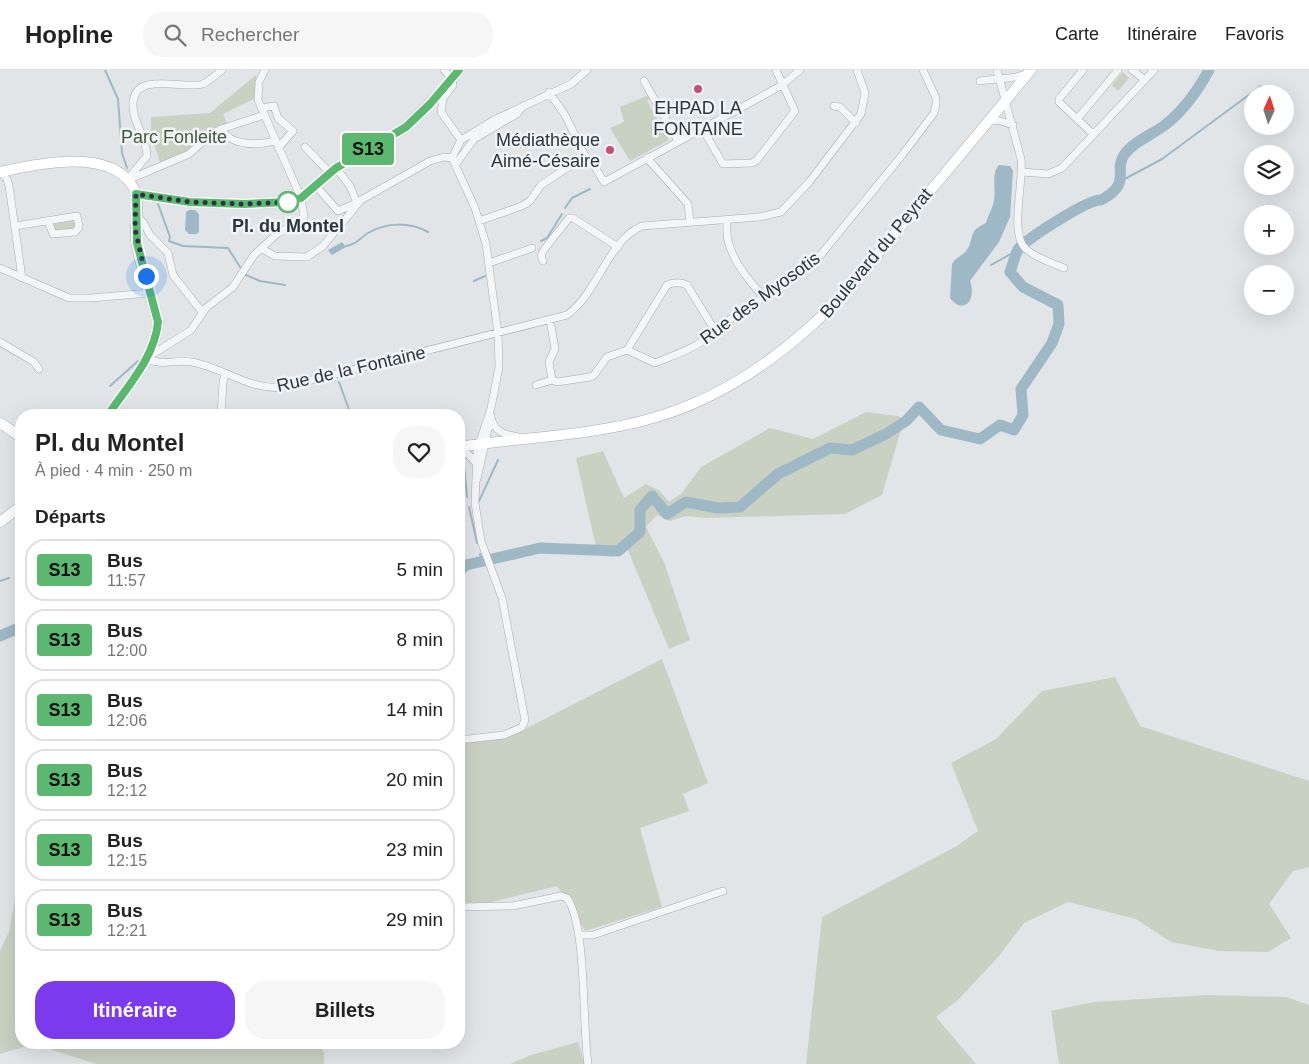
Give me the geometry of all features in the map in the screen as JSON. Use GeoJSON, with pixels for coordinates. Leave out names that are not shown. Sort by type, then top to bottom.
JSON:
{"type":"FeatureCollection","features":[{"type":"Feature","properties":{"kind":"street"},"geometry":{"type":"LineString","coordinates":[[127,180],[147,156],[133,111],[134,97],[137,91],[142,86],[156,83],[203,84],[222,70]]}},
{"type":"Feature","properties":{"kind":"street"},"geometry":{"type":"LineString","coordinates":[[147,358],[191,330],[202,312],[233,287],[250,260],[278,233],[294,225],[304,217],[301,198],[258,100],[258,87],[265,70]]}},
{"type":"Feature","properties":{"kind":"street"},"geometry":{"type":"LineString","coordinates":[[444,70],[452,79],[453,87],[443,98],[441,112],[461,140]]}},
{"type":"Feature","properties":{"kind":"street"},"geometry":{"type":"LineString","coordinates":[[136,194],[190,202],[244,204],[286,202],[301,198],[316,187],[333,170],[406,127],[459,70]]}},
{"type":"Feature","properties":{"kind":"street"},"geometry":{"type":"LineString","coordinates":[[452,158],[461,140],[478,128],[550,92],[571,84],[587,70]]}},
{"type":"Feature","properties":{"kind":"street"},"geometry":{"type":"LineString","coordinates":[[702,128],[720,162],[727,165],[752,163],[757,160],[795,112],[776,70]]}},
{"type":"Feature","properties":{"kind":"street"},"geometry":{"type":"LineString","coordinates":[[550,92],[565,115],[585,156],[590,159],[604,182],[782,85],[800,70]]}},
{"type":"Feature","properties":{"kind":"street","name":"Rue de la Fontaine"},"geometry":{"type":"LineString","coordinates":[[147,358],[155,363],[175,360],[198,363],[254,386],[280,388],[567,315],[576,309],[588,295],[626,236],[642,226],[770,216],[788,208],[856,123],[865,101],[862,83],[857,70]]}},
{"type":"Feature","properties":{"kind":"street","name":"Rue des Myosotis"},"geometry":{"type":"LineString","coordinates":[[627,350],[655,362],[686,350],[711,335],[714,329],[757,303],[761,294],[767,288],[781,284],[799,269],[819,257],[934,113],[936,98],[923,70]]}},
{"type":"Feature","properties":{"kind":"street"},"geometry":{"type":"LineString","coordinates":[[1083,70],[1059,98],[1062,105],[1093,134]]}},
{"type":"Feature","properties":{"kind":"street"},"geometry":{"type":"LineString","coordinates":[[1078,118],[1118,70]]}},
{"type":"Feature","properties":{"kind":"street"},"geometry":{"type":"LineString","coordinates":[[1132,70],[1145,80]]}},
{"type":"Feature","properties":{"kind":"street"},"geometry":{"type":"LineString","coordinates":[[1022,172],[1056,172],[1154,70]]}},
{"type":"Feature","properties":{"kind":"street"},"geometry":{"type":"LineString","coordinates":[[980,81],[998,73],[1013,78],[1030,72]]}},
{"type":"Feature","properties":{"kind":"street","name":"Boulevard du Peyrat"},"geometry":{"type":"LineString","coordinates":[[465,447],[482,443],[620,426],[653,418],[714,394],[767,363],[822,318],[847,291],[1005,99],[1030,72]]}},
{"type":"Feature","properties":{"kind":"street"},"geometry":{"type":"LineString","coordinates":[[998,73],[1013,125],[1022,172],[1017,236],[1026,249],[1064,268]]}},
{"type":"Feature","properties":{"kind":"street"},"geometry":{"type":"LineString","coordinates":[[644,80],[678,141]]}},
{"type":"Feature","properties":{"kind":"street"},"geometry":{"type":"LineString","coordinates":[[456,164],[474,139],[517,114],[523,105]]}},
{"type":"Feature","properties":{"kind":"street"},"geometry":{"type":"LineString","coordinates":[[221,129],[226,135],[247,144],[255,145],[277,144],[293,131],[278,118],[274,106],[261,108]]}},
{"type":"Feature","properties":{"kind":"street"},"geometry":{"type":"LineString","coordinates":[[834,106],[840,107],[856,123]]}},
{"type":"Feature","properties":{"kind":"street"},"geometry":{"type":"LineString","coordinates":[[127,180],[189,154],[209,136],[221,129],[278,118]]}},
{"type":"Feature","properties":{"kind":"street"},"geometry":{"type":"LineString","coordinates":[[986,122],[997,120],[1013,125]]}},
{"type":"Feature","properties":{"kind":"street"},"geometry":{"type":"LineString","coordinates":[[305,147],[350,186],[357,203]]}},
{"type":"Feature","properties":{"kind":"street"},"geometry":{"type":"LineString","coordinates":[[479,221],[522,206],[530,201],[541,185],[585,156]]}},
{"type":"Feature","properties":{"kind":"street"},"geometry":{"type":"LineString","coordinates":[[316,187],[338,211],[357,203],[430,161],[444,157],[452,158],[456,164],[479,221],[488,263],[498,333],[499,367],[474,489]]}},
{"type":"Feature","properties":{"kind":"street"},"geometry":{"type":"LineString","coordinates":[[647,158],[688,204],[690,222]]}},
{"type":"Feature","properties":{"kind":"street"},"geometry":{"type":"LineString","coordinates":[[0,172],[61,162],[84,161],[103,166],[127,180],[136,194],[137,243],[158,322],[157,331],[147,358],[112,409]]}},
{"type":"Feature","properties":{"kind":"street"},"geometry":{"type":"LineString","coordinates":[[0,172],[7,179],[9,186],[22,278]]}},
{"type":"Feature","properties":{"kind":"street"},"geometry":{"type":"LineString","coordinates":[[262,249],[276,256],[307,257],[323,246],[357,203]]}},
{"type":"Feature","properties":{"kind":"street"},"geometry":{"type":"LineString","coordinates":[[136,217],[140,219],[150,235],[168,253],[173,276],[202,312]]}},
{"type":"Feature","properties":{"kind":"street"},"geometry":{"type":"LineString","coordinates":[[543,262],[542,253],[569,218],[573,218],[618,247]]}},
{"type":"Feature","properties":{"kind":"street"},"geometry":{"type":"LineString","coordinates":[[727,220],[728,243],[751,284],[761,294]]}},
{"type":"Feature","properties":{"kind":"street"},"geometry":{"type":"LineString","coordinates":[[16,226],[48,221]]}},
{"type":"Feature","properties":{"kind":"street"},"geometry":{"type":"LineString","coordinates":[[488,263],[532,248]]}},
{"type":"Feature","properties":{"kind":"street"},"geometry":{"type":"LineString","coordinates":[[0,268],[62,296],[76,298],[150,292]]}},
{"type":"Feature","properties":{"kind":"street"},"geometry":{"type":"LineString","coordinates":[[536,385],[552,380],[590,377],[594,375],[606,357],[627,350],[667,286],[672,283],[681,282],[687,285],[714,329]]}},
{"type":"Feature","properties":{"kind":"street"},"geometry":{"type":"LineString","coordinates":[[550,320],[555,349],[549,362],[552,380]]}},
{"type":"Feature","properties":{"kind":"street"},"geometry":{"type":"LineString","coordinates":[[0,342],[34,362],[39,369]]}},
{"type":"Feature","properties":{"kind":"street"},"geometry":{"type":"LineString","coordinates":[[221,409],[223,382],[226,375]]}},
{"type":"Feature","properties":{"kind":"street"},"geometry":{"type":"LineString","coordinates":[[491,408],[494,428],[500,432],[526,438]]}},
{"type":"Feature","properties":{"kind":"street"},"geometry":{"type":"LineString","coordinates":[[465,739],[504,735],[522,727],[525,720],[502,598],[486,555],[479,529],[474,489],[475,462],[491,416]]}},
{"type":"Feature","properties":{"kind":"street"},"geometry":{"type":"LineString","coordinates":[[465,452],[475,462]]}},
{"type":"Feature","properties":{"kind":"street"},"geometry":{"type":"LineString","coordinates":[[0,522],[15,511]]}},
{"type":"Feature","properties":{"kind":"street"},"geometry":{"type":"LineString","coordinates":[[579,935],[592,935],[723,891]]}},
{"type":"Feature","properties":{"kind":"street"},"geometry":{"type":"LineString","coordinates":[[465,907],[513,906],[562,896],[567,898],[576,918],[579,935],[584,1040],[588,1064]]}},
{"type":"Feature","properties":{"kind":"green space"},"geometry":{"type":"Polygon","coordinates":[[[1123,72],[1129,78],[1118,91],[1112,85],[1123,72]]]}},
{"type":"Feature","properties":{"kind":"green space","name":"Parc Fonleite"},"geometry":{"type":"Polygon","coordinates":[[[256,75],[256,98],[223,114],[227,124],[188,153],[161,165],[151,135],[151,117],[210,113],[256,75]]]}},
{"type":"Feature","properties":{"kind":"green space"},"geometry":{"type":"Polygon","coordinates":[[[649,95],[651,98],[647,101],[669,140],[630,161],[610,128],[624,122],[620,107],[649,95]]]}},
{"type":"Feature","properties":{"kind":"green space"},"geometry":{"type":"Polygon","coordinates":[[[75,222],[75,229],[55,231],[54,224],[75,222]]]}},
{"type":"Feature","properties":{"kind":"green space"},"geometry":{"type":"Polygon","coordinates":[[[866,412],[897,416],[904,419],[882,495],[845,514],[707,518],[686,516],[670,521],[657,515],[646,527],[664,562],[690,640],[669,649],[627,548],[612,557],[597,552],[576,458],[603,451],[624,498],[646,484],[660,491],[669,502],[681,494],[701,467],[770,428],[813,439],[866,412]]]}},
{"type":"Feature","properties":{"kind":"green space"},"geometry":{"type":"Polygon","coordinates":[[[662,659],[708,783],[683,794],[689,811],[640,828],[662,907],[585,931],[557,886],[492,902],[465,903],[465,742],[493,739],[525,729],[662,659]]]}},
{"type":"Feature","properties":{"kind":"green space"},"geometry":{"type":"Polygon","coordinates":[[[1115,677],[1140,726],[1309,781],[1309,867],[1293,871],[1269,904],[1291,938],[1268,952],[1219,951],[1171,942],[1136,919],[1068,902],[1024,923],[999,956],[958,1000],[936,1017],[976,1064],[806,1064],[822,917],[957,846],[978,831],[951,763],[996,739],[1042,691],[1115,677]]]}},
{"type":"Feature","properties":{"kind":"green space"},"geometry":{"type":"Polygon","coordinates":[[[15,899],[15,1049],[17,1049],[0,1054],[0,951],[9,932],[15,899]]]}},
{"type":"Feature","properties":{"kind":"green space"},"geometry":{"type":"Polygon","coordinates":[[[1207,995],[1286,997],[1309,1005],[1309,1064],[1059,1064],[1051,1011],[1093,1002],[1207,995]]]}},
{"type":"Feature","properties":{"kind":"green space"},"geometry":{"type":"Polygon","coordinates":[[[578,1042],[585,1064],[510,1064],[531,1055],[578,1042]]]}},
{"type":"Feature","properties":{"kind":"green space"},"geometry":{"type":"Polygon","coordinates":[[[50,1049],[322,1049],[324,1054],[324,1064],[96,1064],[50,1049]]]}},
{"type":"Feature","properties":{"kind":"water"},"geometry":{"type":"Polygon","coordinates":[[[999,165],[1010,166],[1013,171],[1010,217],[999,242],[970,281],[972,294],[968,303],[960,305],[950,298],[952,264],[966,251],[976,229],[986,223],[993,203],[994,177],[999,165]]]}},
{"type":"Feature","properties":{"kind":"water"},"geometry":{"type":"Polygon","coordinates":[[[195,210],[199,214],[199,232],[196,234],[189,234],[185,230],[186,212],[195,210]]]}},
{"type":"Feature","properties":{"kind":"water"},"geometry":{"type":"Polygon","coordinates":[[[342,242],[346,247],[332,255],[328,250],[342,242]]]}},
{"type":"Feature","properties":{"kind":"waterway"},"geometry":{"type":"LineString","coordinates":[[105,70],[118,99],[122,153],[127,168]]}},
{"type":"Feature","properties":{"kind":"waterway"},"geometry":{"type":"LineString","coordinates":[[465,566],[540,548],[618,551],[640,532],[640,510],[652,496],[667,514],[686,502],[718,508],[740,507],[778,474],[830,448],[852,450],[886,434],[906,421],[919,407],[941,430],[980,439],[1000,425],[1014,430],[1023,415],[1021,389],[1052,343],[1059,324],[1058,305],[1023,287],[1010,272],[1018,249],[1060,219],[1085,205],[1101,200],[1111,194],[1119,183],[1120,166],[1124,155],[1138,142],[1165,125],[1178,113],[1195,92],[1209,70]]}},
{"type":"Feature","properties":{"kind":"waterway"},"geometry":{"type":"LineString","coordinates":[[1121,181],[1162,159],[1244,99]]}},
{"type":"Feature","properties":{"kind":"waterway"},"geometry":{"type":"LineString","coordinates":[[565,208],[572,198],[590,189]]}},
{"type":"Feature","properties":{"kind":"waterway"},"geometry":{"type":"LineString","coordinates":[[158,204],[170,237],[169,241],[183,246],[228,248],[240,267]]}},
{"type":"Feature","properties":{"kind":"waterway"},"geometry":{"type":"LineString","coordinates":[[541,241],[547,238],[562,214]]}},
{"type":"Feature","properties":{"kind":"waterway"},"geometry":{"type":"LineString","coordinates":[[346,246],[355,243],[375,229],[390,225],[413,226],[428,232]]}},
{"type":"Feature","properties":{"kind":"waterway"},"geometry":{"type":"LineString","coordinates":[[991,265],[1018,250]]}},
{"type":"Feature","properties":{"kind":"waterway"},"geometry":{"type":"LineString","coordinates":[[246,275],[260,281],[285,285]]}},
{"type":"Feature","properties":{"kind":"waterway"},"geometry":{"type":"LineString","coordinates":[[474,281],[485,276]]}},
{"type":"Feature","properties":{"kind":"waterway"},"geometry":{"type":"LineString","coordinates":[[110,386],[138,361]]}},
{"type":"Feature","properties":{"kind":"waterway"},"geometry":{"type":"LineString","coordinates":[[339,382],[349,409]]}},
{"type":"Feature","properties":{"kind":"waterway"},"geometry":{"type":"LineString","coordinates":[[479,501],[498,460]]}},
{"type":"Feature","properties":{"kind":"waterway"},"geometry":{"type":"LineString","coordinates":[[465,476],[467,497]]}},
{"type":"Feature","properties":{"kind":"waterway"},"geometry":{"type":"LineString","coordinates":[[469,507],[477,543]]}},
{"type":"Feature","properties":{"kind":"waterway"},"geometry":{"type":"LineString","coordinates":[[480,554],[481,559],[486,558]]}},
{"type":"Feature","properties":{"kind":"waterway"},"geometry":{"type":"LineString","coordinates":[[0,581],[9,578]]}},
{"type":"Feature","properties":{"kind":"waterway"},"geometry":{"type":"LineString","coordinates":[[0,636],[15,630]]}},
{"type":"Feature","properties":{"kind":"bus line","name":"S13"},"geometry":{"type":"LineString","coordinates":[[112,409],[147,358],[157,331],[158,322],[137,243],[135,229],[136,194],[190,202],[244,204],[286,202],[307,196],[336,168],[406,127],[430,104],[459,70]]}},
{"type":"Feature","properties":{"kind":"place","name":"EHPAD LA FONTAINE"},"geometry":{"type":"Point","coordinates":[698,89]}},
{"type":"Feature","properties":{"kind":"place","name":"Médiathèque Aimé-Césaire"},"geometry":{"type":"Point","coordinates":[610,150]}},
{"type":"Feature","properties":{"kind":"place","name":"Pl. du Montel"},"geometry":{"type":"Point","coordinates":[288,202]}},
{"type":"Feature","properties":{"kind":"route"},"geometry":{"type":"LineString","coordinates":[[146,276],[135,229],[136,194],[190,202],[244,204],[288,202]]}}]}
